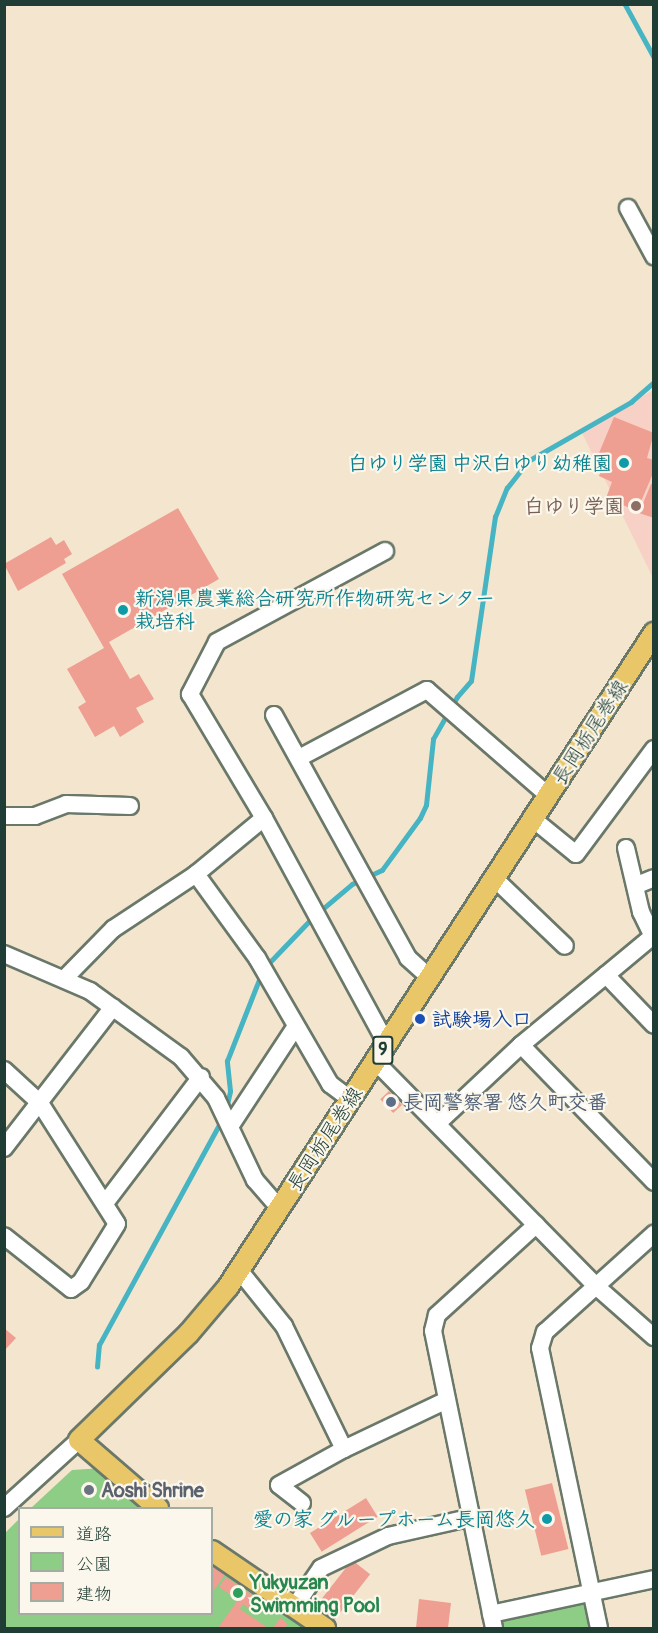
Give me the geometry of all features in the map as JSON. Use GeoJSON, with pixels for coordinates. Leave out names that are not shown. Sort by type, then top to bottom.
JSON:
{"type":"FeatureCollection","features":[{"type":"Feature","properties":{"kind":"main road","name":"長岡栃尾巻線"},"geometry":{"type":"LineString","coordinates":[[79,1440],[189,1333],[239,1270],[654,633]]}},
{"type":"Feature","properties":{"kind":"main road"},"geometry":{"type":"LineString","coordinates":[[79,1440],[156,1507]]}},
{"type":"Feature","properties":{"kind":"main road"},"geometry":{"type":"LineString","coordinates":[[213,1552],[295,1606],[325,1629]]}},
{"type":"Feature","properties":{"kind":"street"},"geometry":{"type":"LineString","coordinates":[[628,208],[654,256]]}},
{"type":"Feature","properties":{"kind":"street"},"geometry":{"type":"LineString","coordinates":[[385,551],[217,642],[190,694],[264,818],[387,1045]]}},
{"type":"Feature","properties":{"kind":"street"},"geometry":{"type":"LineString","coordinates":[[300,758],[427,690],[548,795]]}},
{"type":"Feature","properties":{"kind":"street"},"geometry":{"type":"LineString","coordinates":[[274,715],[300,758],[408,958],[430,978]]}},
{"type":"Feature","properties":{"kind":"street"},"geometry":{"type":"LineString","coordinates":[[532,819],[576,854],[654,748]]}},
{"type":"Feature","properties":{"kind":"street"},"geometry":{"type":"LineString","coordinates":[[4,816],[35,816],[66,804],[130,806]]}},
{"type":"Feature","properties":{"kind":"street"},"geometry":{"type":"LineString","coordinates":[[64,979],[113,928],[196,874],[264,818]]}},
{"type":"Feature","properties":{"kind":"street"},"geometry":{"type":"LineString","coordinates":[[439,1122],[521,1045],[652,935],[626,848]]}},
{"type":"Feature","properties":{"kind":"street"},"geometry":{"type":"LineString","coordinates":[[196,874],[257,958],[330,1084],[351,1100]]}},
{"type":"Feature","properties":{"kind":"street"},"geometry":{"type":"LineString","coordinates":[[494,878],[565,946]]}},
{"type":"Feature","properties":{"kind":"street"},"geometry":{"type":"LineString","coordinates":[[636,885],[654,879]]}},
{"type":"Feature","properties":{"kind":"street"},"geometry":{"type":"LineString","coordinates":[[4,954],[64,979],[113,1006],[154,1034],[201,1077],[231,1125],[255,1180],[280,1209]]}},
{"type":"Feature","properties":{"kind":"street"},"geometry":{"type":"LineString","coordinates":[[606,975],[654,1025]]}},
{"type":"Feature","properties":{"kind":"street"},"geometry":{"type":"LineString","coordinates":[[4,1148],[113,1006]]}},
{"type":"Feature","properties":{"kind":"street"},"geometry":{"type":"LineString","coordinates":[[231,1125],[296,1026]]}},
{"type":"Feature","properties":{"kind":"street"},"geometry":{"type":"LineString","coordinates":[[521,1045],[654,1182]]}},
{"type":"Feature","properties":{"kind":"street"},"geometry":{"type":"LineString","coordinates":[[375,1061],[439,1122],[597,1287],[654,1337]]}},
{"type":"Feature","properties":{"kind":"street"},"geometry":{"type":"LineString","coordinates":[[4,1071],[40,1102],[116,1219],[114,1231],[76,1287],[66,1289],[4,1236]]}},
{"type":"Feature","properties":{"kind":"street"},"geometry":{"type":"LineString","coordinates":[[106,1202],[201,1077]]}},
{"type":"Feature","properties":{"kind":"street"},"geometry":{"type":"LineString","coordinates":[[536,1225],[437,1315],[433,1331],[473,1517],[492,1621],[654,1579]]}},
{"type":"Feature","properties":{"kind":"street"},"geometry":{"type":"LineString","coordinates":[[599,1629],[540,1348],[545,1332],[654,1234]]}},
{"type":"Feature","properties":{"kind":"street"},"geometry":{"type":"LineString","coordinates":[[239,1270],[284,1326],[344,1449]]}},
{"type":"Feature","properties":{"kind":"street"},"geometry":{"type":"LineString","coordinates":[[302,1503],[279,1485],[344,1449],[447,1400]]}},
{"type":"Feature","properties":{"kind":"street"},"geometry":{"type":"LineString","coordinates":[[4,1508],[79,1440]]}},
{"type":"Feature","properties":{"kind":"street"},"geometry":{"type":"LineString","coordinates":[[295,1606],[321,1568],[388,1536],[473,1517]]}},
{"type":"Feature","properties":{"kind":"shaded area","name":"白ゆり学園"},"geometry":{"type":"Polygon","coordinates":[[[653,390],[653,578],[582,433],[653,390]]]}},
{"type":"Feature","properties":{"kind":"green space","name":"Aoshi Shrine"},"geometry":{"type":"Polygon","coordinates":[[[103,1468],[146,1507],[32,1507],[72,1470],[103,1468]]]}},
{"type":"Feature","properties":{"kind":"green space"},"geometry":{"type":"Polygon","coordinates":[[[18,1520],[18,1615],[213,1615],[213,1560],[314,1628],[5,1628],[5,1533],[18,1520]]]}},
{"type":"Feature","properties":{"kind":"green space"},"geometry":{"type":"Polygon","coordinates":[[[587,1601],[593,1628],[500,1628],[499,1620],[587,1601]]]}},
{"type":"Feature","properties":{"kind":"building","name":"白ゆり学園 中沢白ゆり幼稚園"},"geometry":{"type":"Polygon","coordinates":[[[614,417],[654,433],[647,458],[654,460],[654,471],[637,511],[606,498],[612,482],[599,476],[602,468],[594,465],[614,417]]]}},
{"type":"Feature","properties":{"kind":"building"},"geometry":{"type":"Polygon","coordinates":[[[651,484],[654,485],[654,518],[639,513],[651,484]]]}},
{"type":"Feature","properties":{"kind":"building","name":"新潟県農業総合研究所作物研究センター 栽培科"},"geometry":{"type":"Polygon","coordinates":[[[178,508],[219,579],[109,642],[130,679],[139,674],[154,699],[136,708],[144,722],[120,737],[114,726],[95,737],[78,707],[86,702],[67,669],[104,648],[62,574],[178,508]]]}},
{"type":"Feature","properties":{"kind":"building"},"geometry":{"type":"Polygon","coordinates":[[[51,537],[56,545],[64,540],[72,554],[64,559],[66,563],[18,591],[4,564],[51,537]]]}},
{"type":"Feature","properties":{"kind":"building","name":"長岡警察署 悠久町交番"},"geometry":{"type":"Polygon","coordinates":[[[389,1091],[402,1105],[393,1113],[380,1099],[389,1091]]]}},
{"type":"Feature","properties":{"kind":"building"},"geometry":{"type":"Polygon","coordinates":[[[4,1328],[16,1338],[4,1351],[4,1328]]]}},
{"type":"Feature","properties":{"kind":"building","name":"愛の家 グループホーム長岡悠久"},"geometry":{"type":"Polygon","coordinates":[[[552,1483],[568,1549],[541,1556],[525,1490],[552,1483]]]}},
{"type":"Feature","properties":{"kind":"building"},"geometry":{"type":"Polygon","coordinates":[[[366,1498],[378,1517],[322,1552],[310,1533],[366,1498]]]}},
{"type":"Feature","properties":{"kind":"building"},"geometry":{"type":"Polygon","coordinates":[[[352,1560],[370,1574],[334,1621],[316,1606],[352,1560]]]}},
{"type":"Feature","properties":{"kind":"building"},"geometry":{"type":"Polygon","coordinates":[[[213,1564],[226,1573],[215,1589],[213,1588],[213,1564]]]}},
{"type":"Feature","properties":{"kind":"building"},"geometry":{"type":"Polygon","coordinates":[[[226,1577],[261,1601],[254,1612],[243,1604],[240,1609],[268,1628],[218,1628],[238,1600],[219,1587],[226,1577]]]}},
{"type":"Feature","properties":{"kind":"building"},"geometry":{"type":"Polygon","coordinates":[[[419,1599],[451,1603],[448,1628],[416,1628],[419,1599]]]}},
{"type":"Feature","properties":{"kind":"building"},"geometry":{"type":"Polygon","coordinates":[[[280,1618],[288,1624],[285,1628],[273,1628],[280,1618]]]}},
{"type":"Feature","properties":{"kind":"waterway"},"geometry":{"type":"LineString","coordinates":[[625,4],[654,57]]}},
{"type":"Feature","properties":{"kind":"waterway"},"geometry":{"type":"LineString","coordinates":[[319,912],[352,884],[382,870],[420,818],[426,805],[433,739],[457,697],[471,681],[495,517],[507,488],[528,461],[631,402],[654,382]]}},
{"type":"Feature","properties":{"kind":"waterway"},"geometry":{"type":"LineString","coordinates":[[267,965],[313,917]]}},
{"type":"Feature","properties":{"kind":"waterway"},"geometry":{"type":"LineString","coordinates":[[226,1109],[230,1091],[227,1061],[262,972]]}},
{"type":"Feature","properties":{"kind":"waterway"},"geometry":{"type":"LineString","coordinates":[[97,1367],[99,1345],[222,1119]]}},
{"type":"Feature","properties":{"kind":"place","name":"白ゆり学園 中沢白ゆり幼稚園"},"geometry":{"type":"Point","coordinates":[624,463]}},
{"type":"Feature","properties":{"kind":"place","name":"白ゆり学園"},"geometry":{"type":"Point","coordinates":[636,506]}},
{"type":"Feature","properties":{"kind":"place","name":"新潟県農業総合研究所作物研究センター 栽培科"},"geometry":{"type":"Point","coordinates":[123,610]}},
{"type":"Feature","properties":{"kind":"place","name":"試験場入口"},"geometry":{"type":"Point","coordinates":[420,1019]}},
{"type":"Feature","properties":{"kind":"place","name":"長岡警察署 悠久町交番"},"geometry":{"type":"Point","coordinates":[391,1102]}},
{"type":"Feature","properties":{"kind":"place","name":"Aoshi Shrine"},"geometry":{"type":"Point","coordinates":[89,1490]}},
{"type":"Feature","properties":{"kind":"place","name":"愛の家 グループホーム長岡悠久"},"geometry":{"type":"Point","coordinates":[547,1519]}},
{"type":"Feature","properties":{"kind":"place","name":"Yukyuzan Swimming Pool"},"geometry":{"type":"Point","coordinates":[238,1593]}}]}
